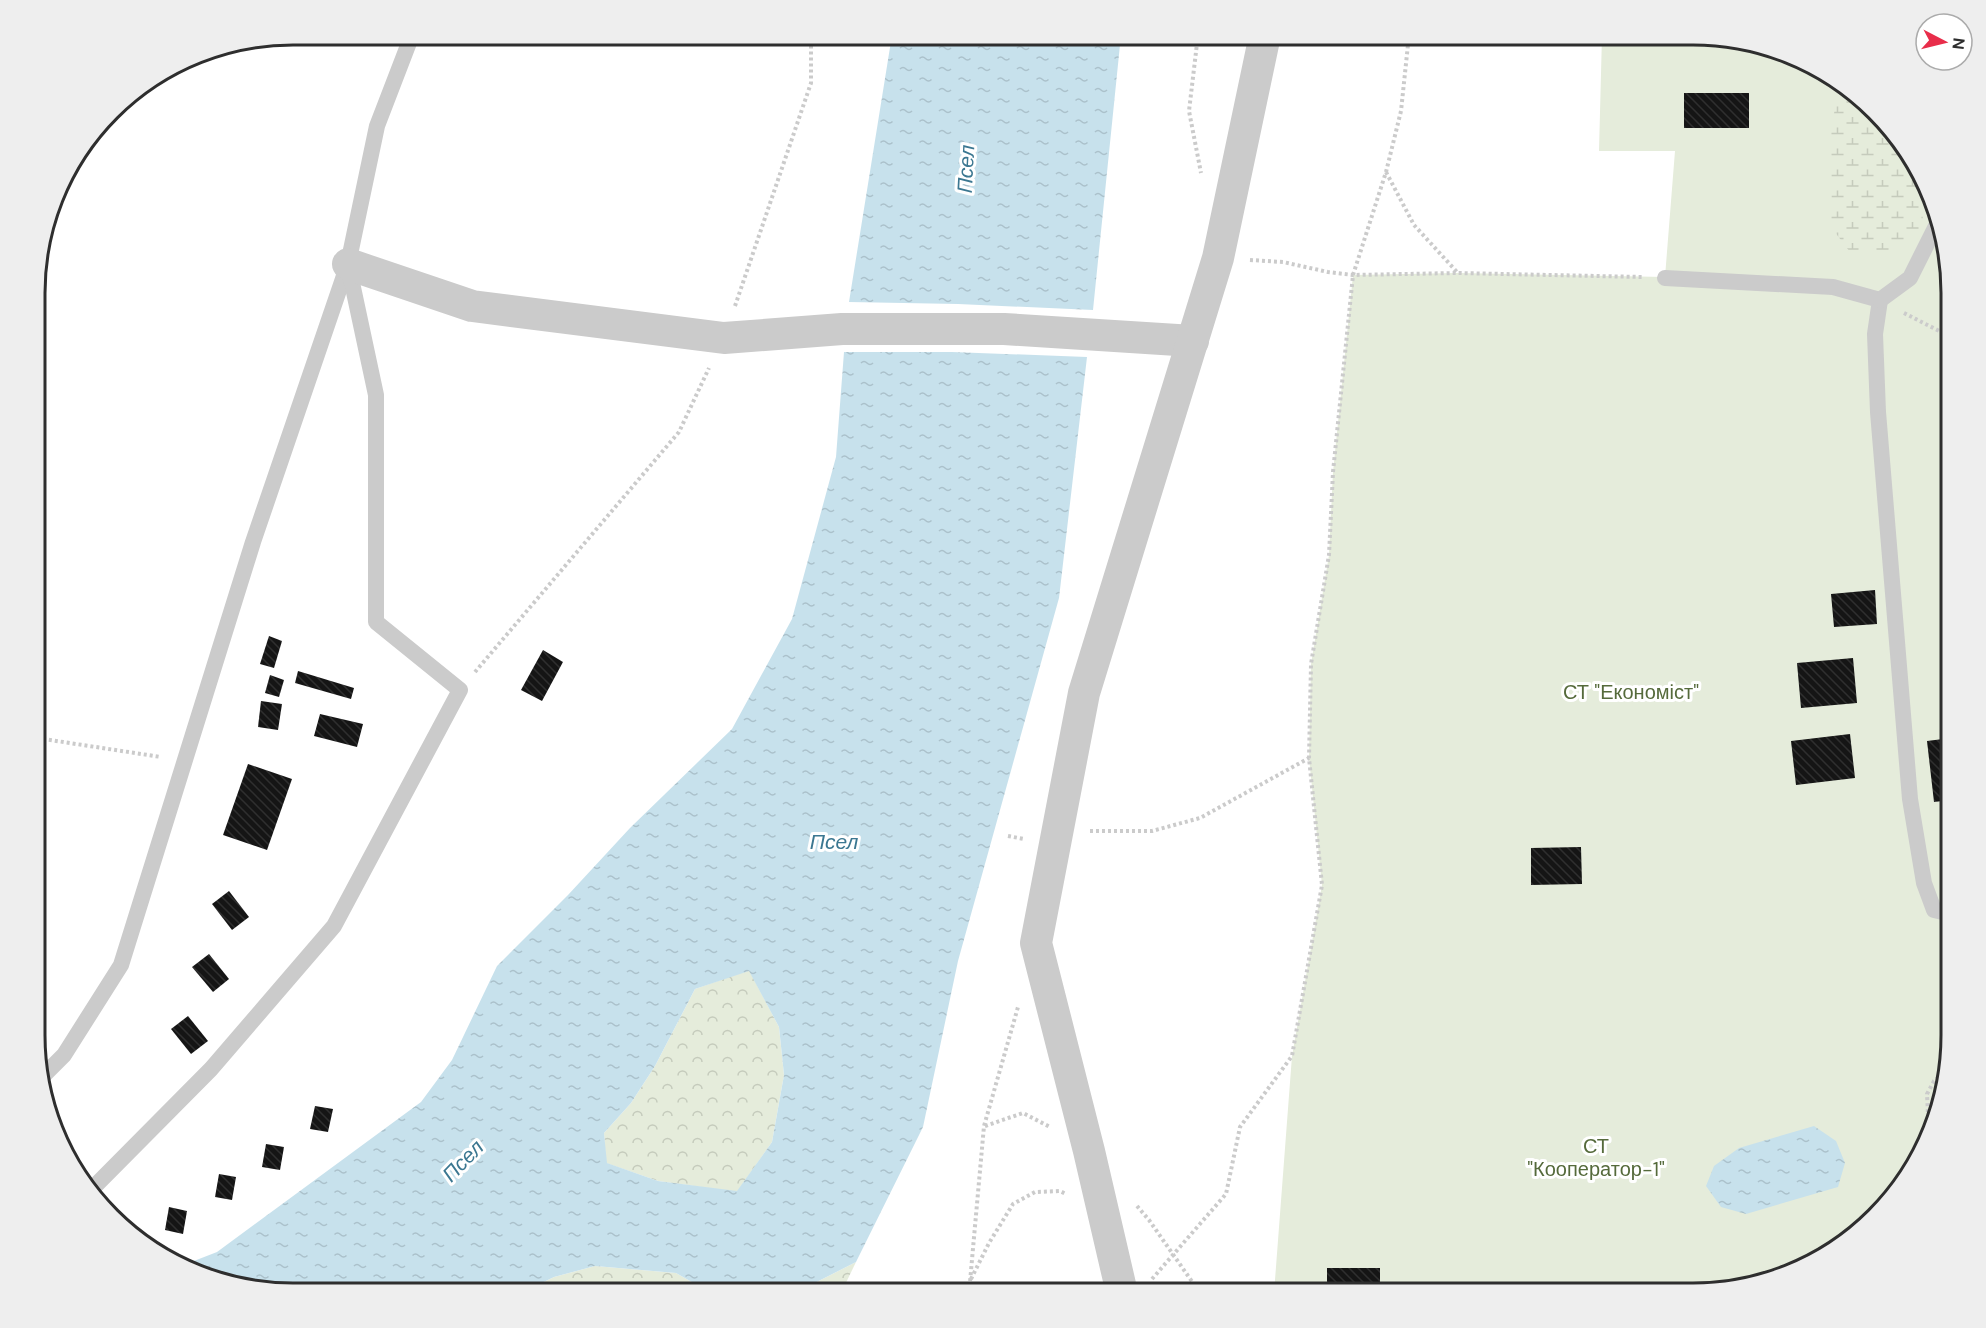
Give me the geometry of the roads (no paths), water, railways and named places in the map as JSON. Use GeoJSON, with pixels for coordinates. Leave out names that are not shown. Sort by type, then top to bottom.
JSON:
{"type":"FeatureCollection","features":[{"type":"Feature","properties":{"kind":"street"},"geometry":{"type":"LineString","coordinates":[[1132,1283],[1102,1212],[1089,1150],[1036,943],[1084,693],[1218,258],[1262,45]]}},
{"type":"Feature","properties":{"kind":"street"},"geometry":{"type":"LineString","coordinates":[[348,264],[472,306],[724,338],[842,329],[1004,329],[1193,341]]}},
{"type":"Feature","properties":{"kind":"lane"},"geometry":{"type":"LineString","coordinates":[[48,1071],[64,1055],[121,965],[253,542],[348,264],[377,126],[408,45]]}},
{"type":"Feature","properties":{"kind":"lane"},"geometry":{"type":"LineString","coordinates":[[1933,231],[1910,278],[1880,300],[1875,334],[1878,412],[1910,799],[1924,883],[1934,910],[1941,912]]}},
{"type":"Feature","properties":{"kind":"lane"},"geometry":{"type":"LineString","coordinates":[[96,1185],[211,1069],[334,926],[460,690],[376,622],[376,396],[348,264]]}},
{"type":"Feature","properties":{"kind":"lane"},"geometry":{"type":"LineString","coordinates":[[1665,278],[1833,287],[1880,300]]}},
{"type":"Feature","properties":{"kind":"water","name":"Псел"},"geometry":{"type":"Polygon","coordinates":[[[890,45],[1120,45],[1093,310],[849,302],[890,45]]]}},
{"type":"Feature","properties":{"kind":"water","name":"Псел"},"geometry":{"type":"Polygon","coordinates":[[[844,352],[952,352],[1087,357],[1059,598],[958,961],[923,1127],[856,1262],[815,1283],[694,1283],[676,1273],[595,1266],[554,1277],[542,1283],[293,1283],[260,1281],[229,1275],[193,1261],[217,1252],[421,1102],[452,1060],[497,966],[568,895],[630,828],[732,729],[792,619],[836,457],[844,352]],[[749,971],[695,989],[655,1066],[631,1103],[604,1133],[607,1163],[658,1181],[737,1191],[772,1142],[784,1075],[779,1027],[749,971]]]}},
{"type":"Feature","properties":{"kind":"water"},"geometry":{"type":"Polygon","coordinates":[[[1814,1126],[1836,1141],[1845,1163],[1838,1187],[1746,1214],[1721,1207],[1706,1186],[1714,1166],[1739,1148],[1814,1126]]]}},
{"type":"Feature","properties":{"kind":"park label","name":"СТ \"Економіст\""},"geometry":{"type":"Point","coordinates":[1631,692]}},
{"type":"Feature","properties":{"kind":"park label","name":"СТ \"Кооператор-1\""},"geometry":{"type":"Point","coordinates":[1596,1158]}}]}
